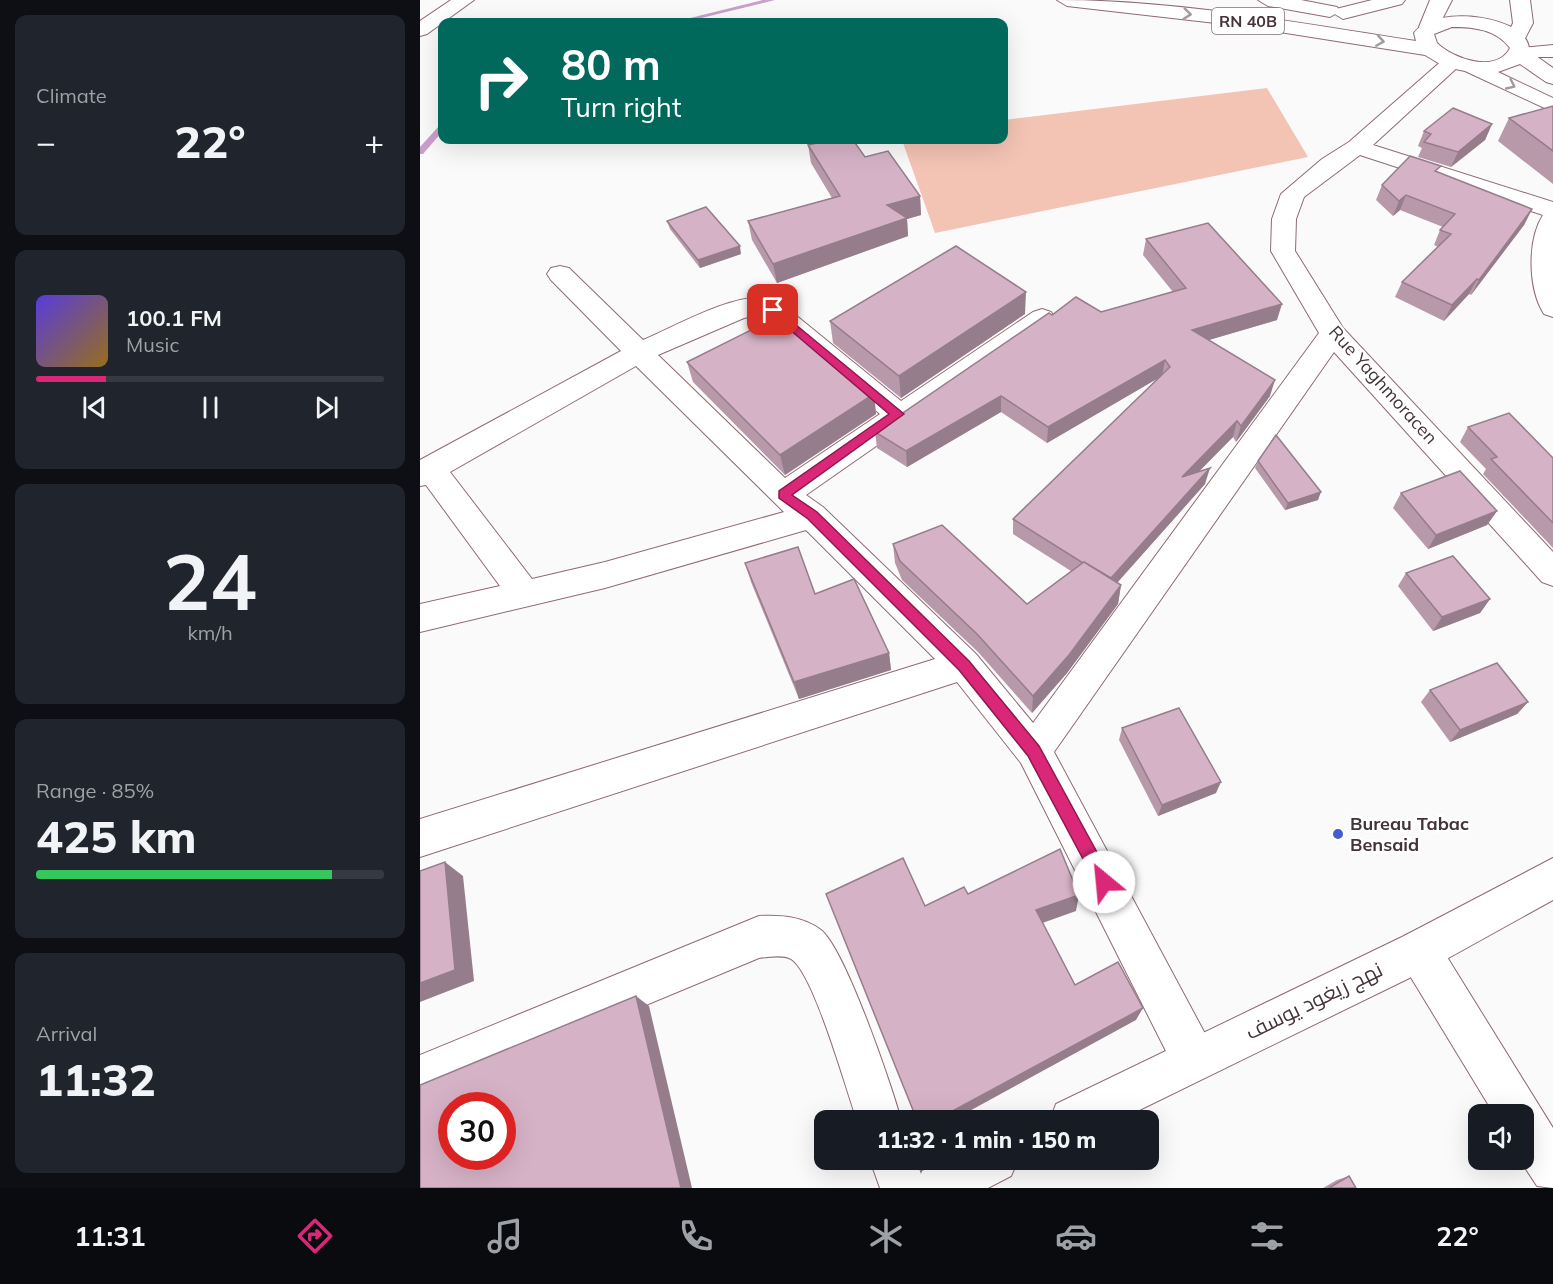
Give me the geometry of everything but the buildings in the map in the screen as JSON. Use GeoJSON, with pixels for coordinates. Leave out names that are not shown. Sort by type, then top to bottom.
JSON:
{"type":"FeatureCollection","features":[{"type":"Feature","properties":{"kind":"street"},"geometry":{"type":"LineString","coordinates":[[420,30],[464,0]]}},
{"type":"Feature","properties":{"kind":"street","name":"RN 40B"},"geometry":{"type":"LineString","coordinates":[[1067,0],[1242,20],[1428,49],[1553,106]]}},
{"type":"Feature","properties":{"kind":"street","name":"RN 40B"},"geometry":{"type":"LineString","coordinates":[[1268,0],[1386,20]]}},
{"type":"Feature","properties":{"kind":"street"},"geometry":{"type":"LineString","coordinates":[[1343,13],[1395,0]]}},
{"type":"Feature","properties":{"kind":"street"},"geometry":{"type":"LineString","coordinates":[[1428,49],[1423,40],[1424,33],[1429,27],[1438,3],[1442,0]]}},
{"type":"Feature","properties":{"kind":"street"},"geometry":{"type":"LineString","coordinates":[[1517,47],[1523,23],[1520,0]]}},
{"type":"Feature","properties":{"kind":"street"},"geometry":{"type":"LineString","coordinates":[[1408,24],[1429,27],[1451,21],[1481,23],[1495,27],[1553,78]]}},
{"type":"Feature","properties":{"kind":"street"},"geometry":{"type":"LineString","coordinates":[[1517,47],[1553,51]]}},
{"type":"Feature","properties":{"kind":"street","name":"RN 40B"},"geometry":{"type":"LineString","coordinates":[[1460,64],[1500,66],[1512,62],[1517,47]]}},
{"type":"Feature","properties":{"kind":"street","name":"Rue Yaghmoracen"},"geometry":{"type":"LineString","coordinates":[[1460,64],[1357,147],[1330,164],[1293,194],[1284,219],[1283,251],[1333,334],[1553,573]]}},
{"type":"Feature","properties":{"kind":"street"},"geometry":{"type":"LineString","coordinates":[[1357,147],[1553,210]]}},
{"type":"Feature","properties":{"kind":"street"},"geometry":{"type":"LineString","coordinates":[[1553,218],[1547,232],[1545,263],[1553,308]]}},
{"type":"Feature","properties":{"kind":"street"},"geometry":{"type":"LineString","coordinates":[[560,274],[783,495],[812,516],[964,665],[1034,751],[1194,1059]]}},
{"type":"Feature","properties":{"kind":"street"},"geometry":{"type":"LineString","coordinates":[[524,593],[425,472],[640,352],[738,310],[763,306],[773,310],[898,414]]}},
{"type":"Feature","properties":{"kind":"street"},"geometry":{"type":"LineString","coordinates":[[783,495],[898,414],[1042,318]]}},
{"type":"Feature","properties":{"kind":"street"},"geometry":{"type":"LineString","coordinates":[[1034,751],[1333,334]]}},
{"type":"Feature","properties":{"kind":"street"},"geometry":{"type":"LineString","coordinates":[[420,618],[604,575],[812,516]]}},
{"type":"Feature","properties":{"kind":"street"},"geometry":{"type":"LineString","coordinates":[[420,838],[964,665]]}},
{"type":"Feature","properties":{"kind":"street","name":"نهج زيغود يوسف"},"geometry":{"type":"LineString","coordinates":[[1092,1110],[1419,951],[1553,878]]}},
{"type":"Feature","properties":{"kind":"street"},"geometry":{"type":"LineString","coordinates":[[420,1077],[759,937],[786,935],[812,946],[825,969],[875,1110]]}},
{"type":"Feature","properties":{"kind":"street"},"geometry":{"type":"LineString","coordinates":[[1419,951],[1513,1104]]}},
{"type":"Feature","properties":{"kind":"street"},"geometry":{"type":"LineString","coordinates":[[1534,1139],[1553,1170]]}},
{"type":"Feature","properties":{"kind":"street"},"geometry":{"type":"LineString","coordinates":[[897,1170],[903,1188]]}},
{"type":"Feature","properties":{"kind":"street"},"geometry":{"type":"LineString","coordinates":[[939,1188],[975,1170]]}},
{"type":"Feature","properties":{"kind":"shaded area"},"geometry":{"type":"Polygon","coordinates":[[[1267,88],[1308,157],[935,233],[903,144],[1008,144],[1008,120],[1267,88]]]}},
{"type":"Feature","properties":{"kind":"waterway"},"geometry":{"type":"LineString","coordinates":[[695,18],[772,0]]}},
{"type":"Feature","properties":{"kind":"waterway"},"geometry":{"type":"LineString","coordinates":[[420,152],[438,132]]}},
{"type":"Feature","properties":{"kind":"place","name":"Bureau Tabac Bensaid"},"geometry":{"type":"Point","coordinates":[1338,834]}},
{"type":"Feature","properties":{"kind":"route"},"geometry":{"type":"LineString","coordinates":[[773,310],[898,414],[783,495],[812,516],[964,665],[1034,751],[1104,882]]}}]}
